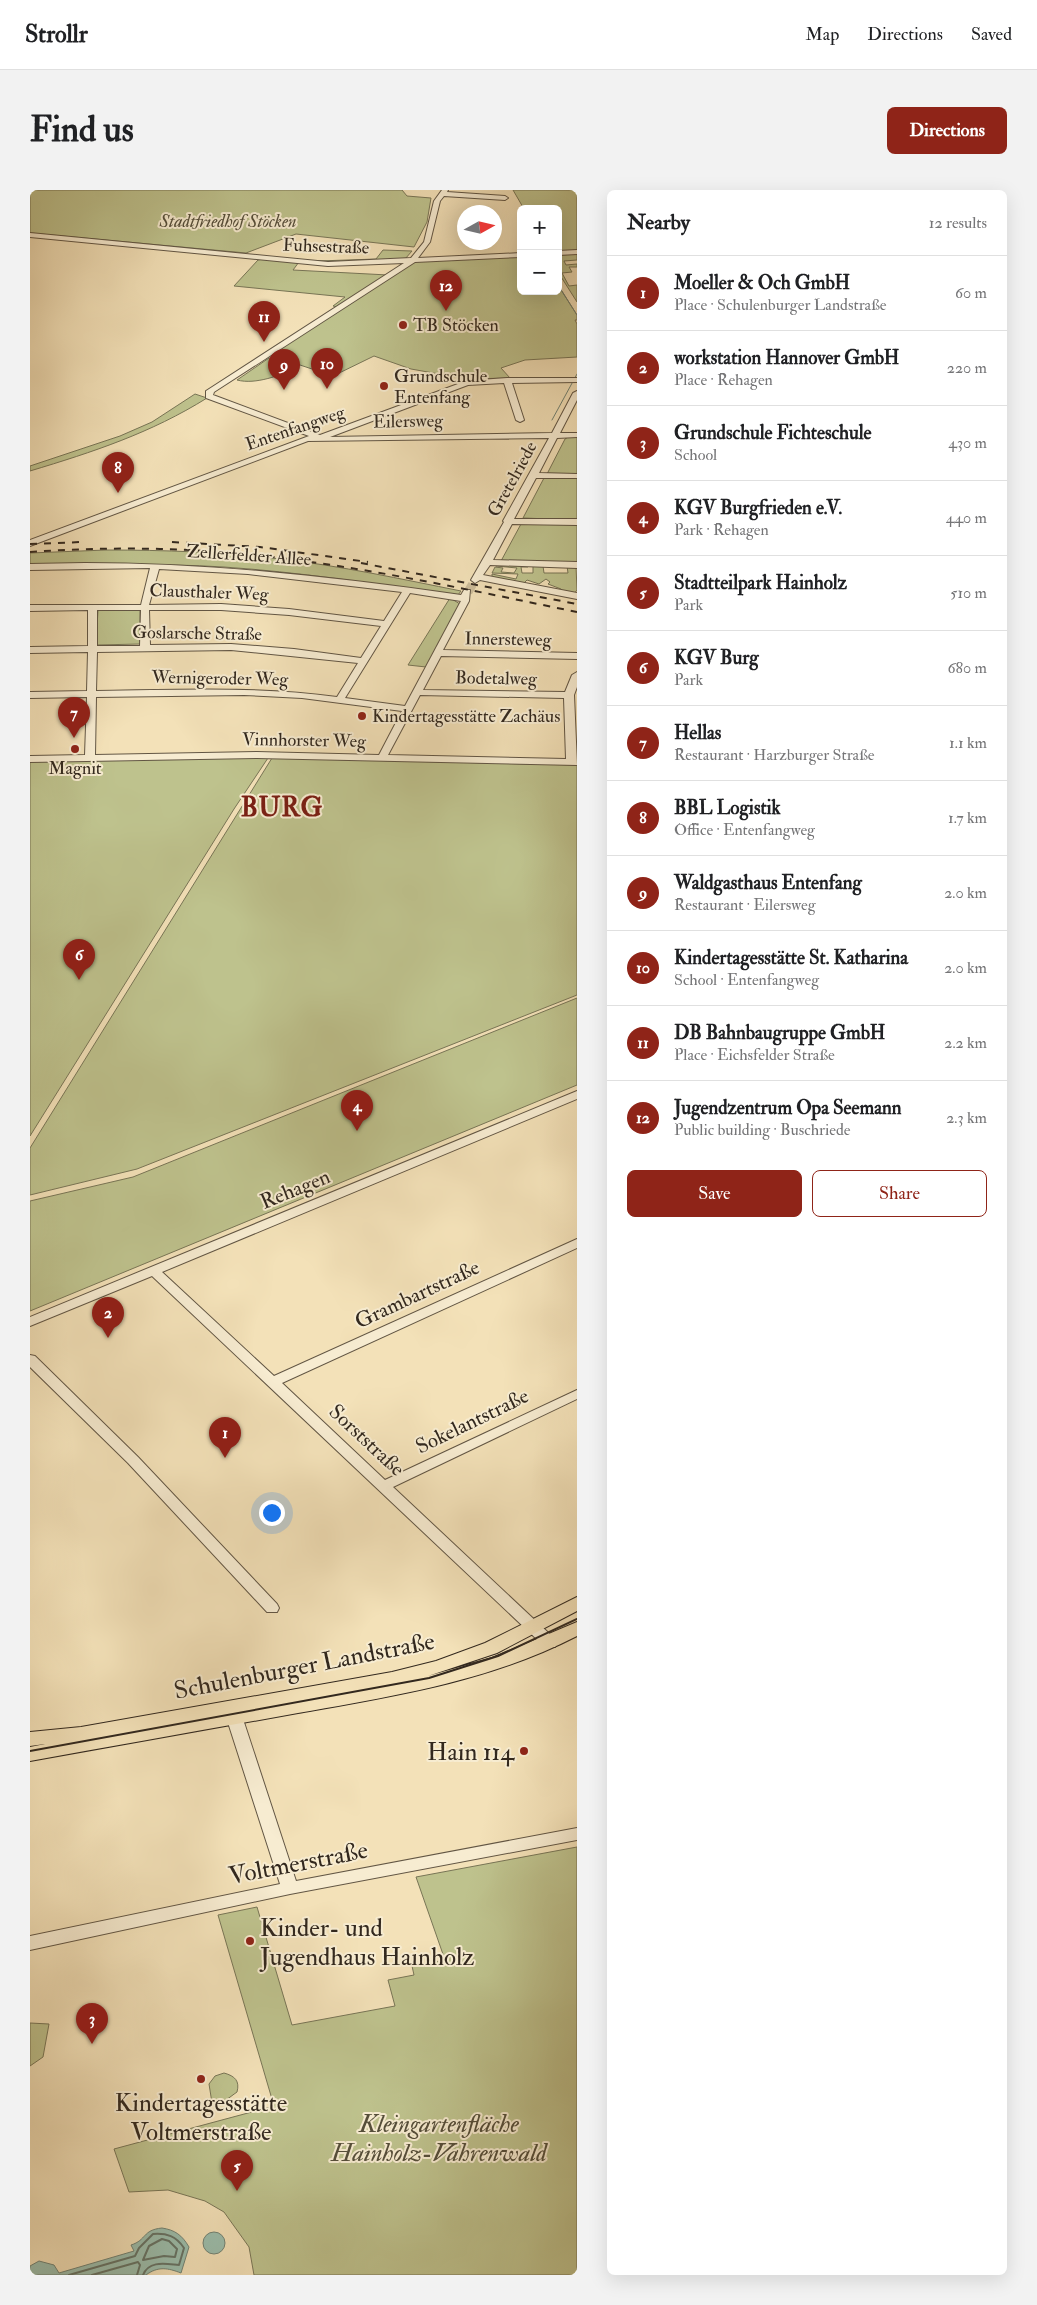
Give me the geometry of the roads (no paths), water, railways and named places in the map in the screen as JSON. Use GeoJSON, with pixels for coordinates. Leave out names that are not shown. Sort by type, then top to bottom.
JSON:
{"type":"FeatureCollection","features":[{"type":"Feature","properties":{"kind":"main road","name":"Schulenburger Landstraße"},"geometry":{"type":"LineString","coordinates":[[30,1754],[413,1674],[491,1648],[577,1603]]}},
{"type":"Feature","properties":{"kind":"main road","name":"Schulenburger Landstraße"},"geometry":{"type":"LineString","coordinates":[[30,1739],[81,1734],[233,1712],[452,1677],[521,1656],[577,1628]]}},
{"type":"Feature","properties":{"kind":"street"},"geometry":{"type":"LineString","coordinates":[[413,260],[427,242],[431,233],[435,208],[443,192],[505,198]]}},
{"type":"Feature","properties":{"kind":"street","name":"Fuhsestraße"},"geometry":{"type":"LineString","coordinates":[[30,235],[310,263],[517,255]]}},
{"type":"Feature","properties":{"kind":"street"},"geometry":{"type":"LineString","coordinates":[[562,253],[577,252]]}},
{"type":"Feature","properties":{"kind":"street","name":"Eilersweg"},"geometry":{"type":"LineString","coordinates":[[413,260],[210,391],[209,396],[320,438],[577,435]]}},
{"type":"Feature","properties":{"kind":"street"},"geometry":{"type":"LineString","coordinates":[[507,380],[520,420]]}},
{"type":"Feature","properties":{"kind":"street","name":"Entenfangweg"},"geometry":{"type":"LineString","coordinates":[[30,543],[307,439],[320,438],[466,383],[507,380],[574,380]]}},
{"type":"Feature","properties":{"kind":"street","name":"Gretelriede"},"geometry":{"type":"LineString","coordinates":[[577,393],[477,578],[577,596]]}},
{"type":"Feature","properties":{"kind":"street"},"geometry":{"type":"LineString","coordinates":[[532,475],[577,476]]}},
{"type":"Feature","properties":{"kind":"street"},"geometry":{"type":"LineString","coordinates":[[507,521],[577,522]]}},
{"type":"Feature","properties":{"kind":"street"},"geometry":{"type":"LineString","coordinates":[[487,562],[577,565]]}},
{"type":"Feature","properties":{"kind":"street"},"geometry":{"type":"LineString","coordinates":[[145,648],[145,606],[155,566]]}},
{"type":"Feature","properties":{"kind":"street","name":"Zellerfelder Allee"},"geometry":{"type":"LineString","coordinates":[[30,567],[155,566],[280,573],[466,595],[465,602],[439,653]]}},
{"type":"Feature","properties":{"kind":"street"},"geometry":{"type":"LineString","coordinates":[[340,699],[408,589]]}},
{"type":"Feature","properties":{"kind":"street","name":"Clausthaler Weg"},"geometry":{"type":"LineString","coordinates":[[30,608],[203,606],[261,609],[386,624]]}},
{"type":"Feature","properties":{"kind":"street"},"geometry":{"type":"LineString","coordinates":[[90,758],[93,607]]}},
{"type":"Feature","properties":{"kind":"street","name":"Goslarsche Straße"},"geometry":{"type":"LineString","coordinates":[[30,650],[250,648],[364,661]]}},
{"type":"Feature","properties":{"kind":"street"},"geometry":{"type":"LineString","coordinates":[[382,758],[439,653]]}},
{"type":"Feature","properties":{"kind":"street","name":"Innersteweg"},"geometry":{"type":"LineString","coordinates":[[439,653],[577,656]]}},
{"type":"Feature","properties":{"kind":"street"},"geometry":{"type":"LineString","coordinates":[[574,762],[569,695],[577,675]]}},
{"type":"Feature","properties":{"kind":"street","name":"Wernigeroder Weg"},"geometry":{"type":"LineString","coordinates":[[30,695],[244,692],[340,699],[408,709]]}},
{"type":"Feature","properties":{"kind":"street","name":"Bodetalweg"},"geometry":{"type":"LineString","coordinates":[[422,692],[569,695]]}},
{"type":"Feature","properties":{"kind":"street","name":"Vinnhorster Weg"},"geometry":{"type":"LineString","coordinates":[[30,759],[242,755],[574,762]]}},
{"type":"Feature","properties":{"kind":"street","name":"Rehagen"},"geometry":{"type":"LineString","coordinates":[[30,1322],[577,1094]]}},
{"type":"Feature","properties":{"kind":"street","name":"Grambartstraße"},"geometry":{"type":"LineString","coordinates":[[273,1382],[577,1243]]}},
{"type":"Feature","properties":{"kind":"street","name":"Sorststraße"},"geometry":{"type":"LineString","coordinates":[[153,1270],[550,1643]]}},
{"type":"Feature","properties":{"kind":"street"},"geometry":{"type":"LineString","coordinates":[[30,1359],[133,1460],[272,1608]]}},
{"type":"Feature","properties":{"kind":"street","name":"Sokelantstraße"},"geometry":{"type":"LineString","coordinates":[[384,1486],[577,1394]]}},
{"type":"Feature","properties":{"kind":"street"},"geometry":{"type":"LineString","coordinates":[[233,1712],[290,1888]]}},
{"type":"Feature","properties":{"kind":"street","name":"Voltmerstraße"},"geometry":{"type":"LineString","coordinates":[[30,1943],[290,1888],[577,1834]]}},
{"type":"Feature","properties":{"kind":"water"},"geometry":{"type":"Polygon","coordinates":[[[162,2228],[178,2234],[189,2247],[181,2273],[163,2269],[155,2270],[146,2275],[30,2275],[30,2266],[39,2261],[54,2265],[59,2273],[134,2251],[131,2245],[140,2241],[151,2231],[162,2228]]]}},
{"type":"Feature","properties":{"kind":"water"},"geometry":{"type":"Polygon","coordinates":[[[214,2232],[222,2235],[225,2243],[222,2251],[214,2254],[206,2251],[203,2243],[206,2235],[214,2232]]]}},
{"type":"Feature","properties":{"kind":"waterway"},"geometry":{"type":"LineString","coordinates":[[562,291],[577,315]]}},
{"type":"Feature","properties":{"kind":"waterway"},"geometry":{"type":"LineString","coordinates":[[552,420],[577,374]]}},
{"type":"Feature","properties":{"kind":"tunnel"},"geometry":{"type":"LineString","coordinates":[[468,592],[475,580]]}},
{"type":"Feature","properties":{"kind":"tram line"},"geometry":{"type":"LineString","coordinates":[[30,1751],[429,1678],[498,1656],[577,1619]]}},
{"type":"Feature","properties":{"kind":"railway"},"geometry":{"type":"LineString","coordinates":[[30,544],[82,542]]}},
{"type":"Feature","properties":{"kind":"railway"},"geometry":{"type":"LineString","coordinates":[[172,542],[260,547],[368,562]]}},
{"type":"Feature","properties":{"kind":"railway"},"geometry":{"type":"LineString","coordinates":[[30,552],[142,549],[197,550],[253,555],[375,572],[577,612]]}},
{"type":"Feature","properties":{"kind":"railway"},"geometry":{"type":"LineString","coordinates":[[361,563],[577,604]]}},
{"type":"Feature","properties":{"kind":"place","name":"Jugendzentrum Opa Seemann"},"geometry":{"type":"Point","coordinates":[446,311]}},
{"type":"Feature","properties":{"kind":"place","name":"TB Stöcken"},"geometry":{"type":"Point","coordinates":[403,325]}},
{"type":"Feature","properties":{"kind":"place","name":"DB Bahnbaugruppe GmbH"},"geometry":{"type":"Point","coordinates":[264,342]}},
{"type":"Feature","properties":{"kind":"place","name":"Grundschule Entenfang"},"geometry":{"type":"Point","coordinates":[384,386]}},
{"type":"Feature","properties":{"kind":"place","name":"Kindertagesstätte St. Katharina"},"geometry":{"type":"Point","coordinates":[327,389]}},
{"type":"Feature","properties":{"kind":"place","name":"Waldgasthaus Entenfang"},"geometry":{"type":"Point","coordinates":[284,390]}},
{"type":"Feature","properties":{"kind":"place","name":"BBL Logistik"},"geometry":{"type":"Point","coordinates":[118,493]}},
{"type":"Feature","properties":{"kind":"place","name":"Kindertagesstätte Zachäus"},"geometry":{"type":"Point","coordinates":[362,716]}},
{"type":"Feature","properties":{"kind":"place","name":"Hellas"},"geometry":{"type":"Point","coordinates":[74,738]}},
{"type":"Feature","properties":{"kind":"place","name":"Magnit"},"geometry":{"type":"Point","coordinates":[75,749]}},
{"type":"Feature","properties":{"kind":"place","name":"KGV Burg"},"geometry":{"type":"Point","coordinates":[79,980]}},
{"type":"Feature","properties":{"kind":"place","name":"KGV Burgfrieden e.V."},"geometry":{"type":"Point","coordinates":[357,1131]}},
{"type":"Feature","properties":{"kind":"place","name":"workstation Hannover GmbH"},"geometry":{"type":"Point","coordinates":[108,1338]}},
{"type":"Feature","properties":{"kind":"place","name":"Moeller & Och GmbH"},"geometry":{"type":"Point","coordinates":[225,1458]}},
{"type":"Feature","properties":{"kind":"place","name":"Hain 114"},"geometry":{"type":"Point","coordinates":[524,1751]}},
{"type":"Feature","properties":{"kind":"place","name":"Kinder- und Jugendhaus Hainholz"},"geometry":{"type":"Point","coordinates":[250,1941]}},
{"type":"Feature","properties":{"kind":"place","name":"Grundschule Fichteschule"},"geometry":{"type":"Point","coordinates":[92,2044]}},
{"type":"Feature","properties":{"kind":"place","name":"Kindertagesstätte Voltmerstraße"},"geometry":{"type":"Point","coordinates":[201,2079]}},
{"type":"Feature","properties":{"kind":"place","name":"Stadtteilpark Hainholz"},"geometry":{"type":"Point","coordinates":[237,2191]}},
{"type":"Feature","properties":{"kind":"district","name":"BURG"},"geometry":{"type":"Point","coordinates":[282,807]}},
{"type":"Feature","properties":{"kind":"park label","name":"Stadtfriedhof Stöcken"},"geometry":{"type":"Point","coordinates":[228,221]}},
{"type":"Feature","properties":{"kind":"park label","name":"Kleingartenfläche Hainholz-Vahrenwald"},"geometry":{"type":"Point","coordinates":[439,2138]}}]}
